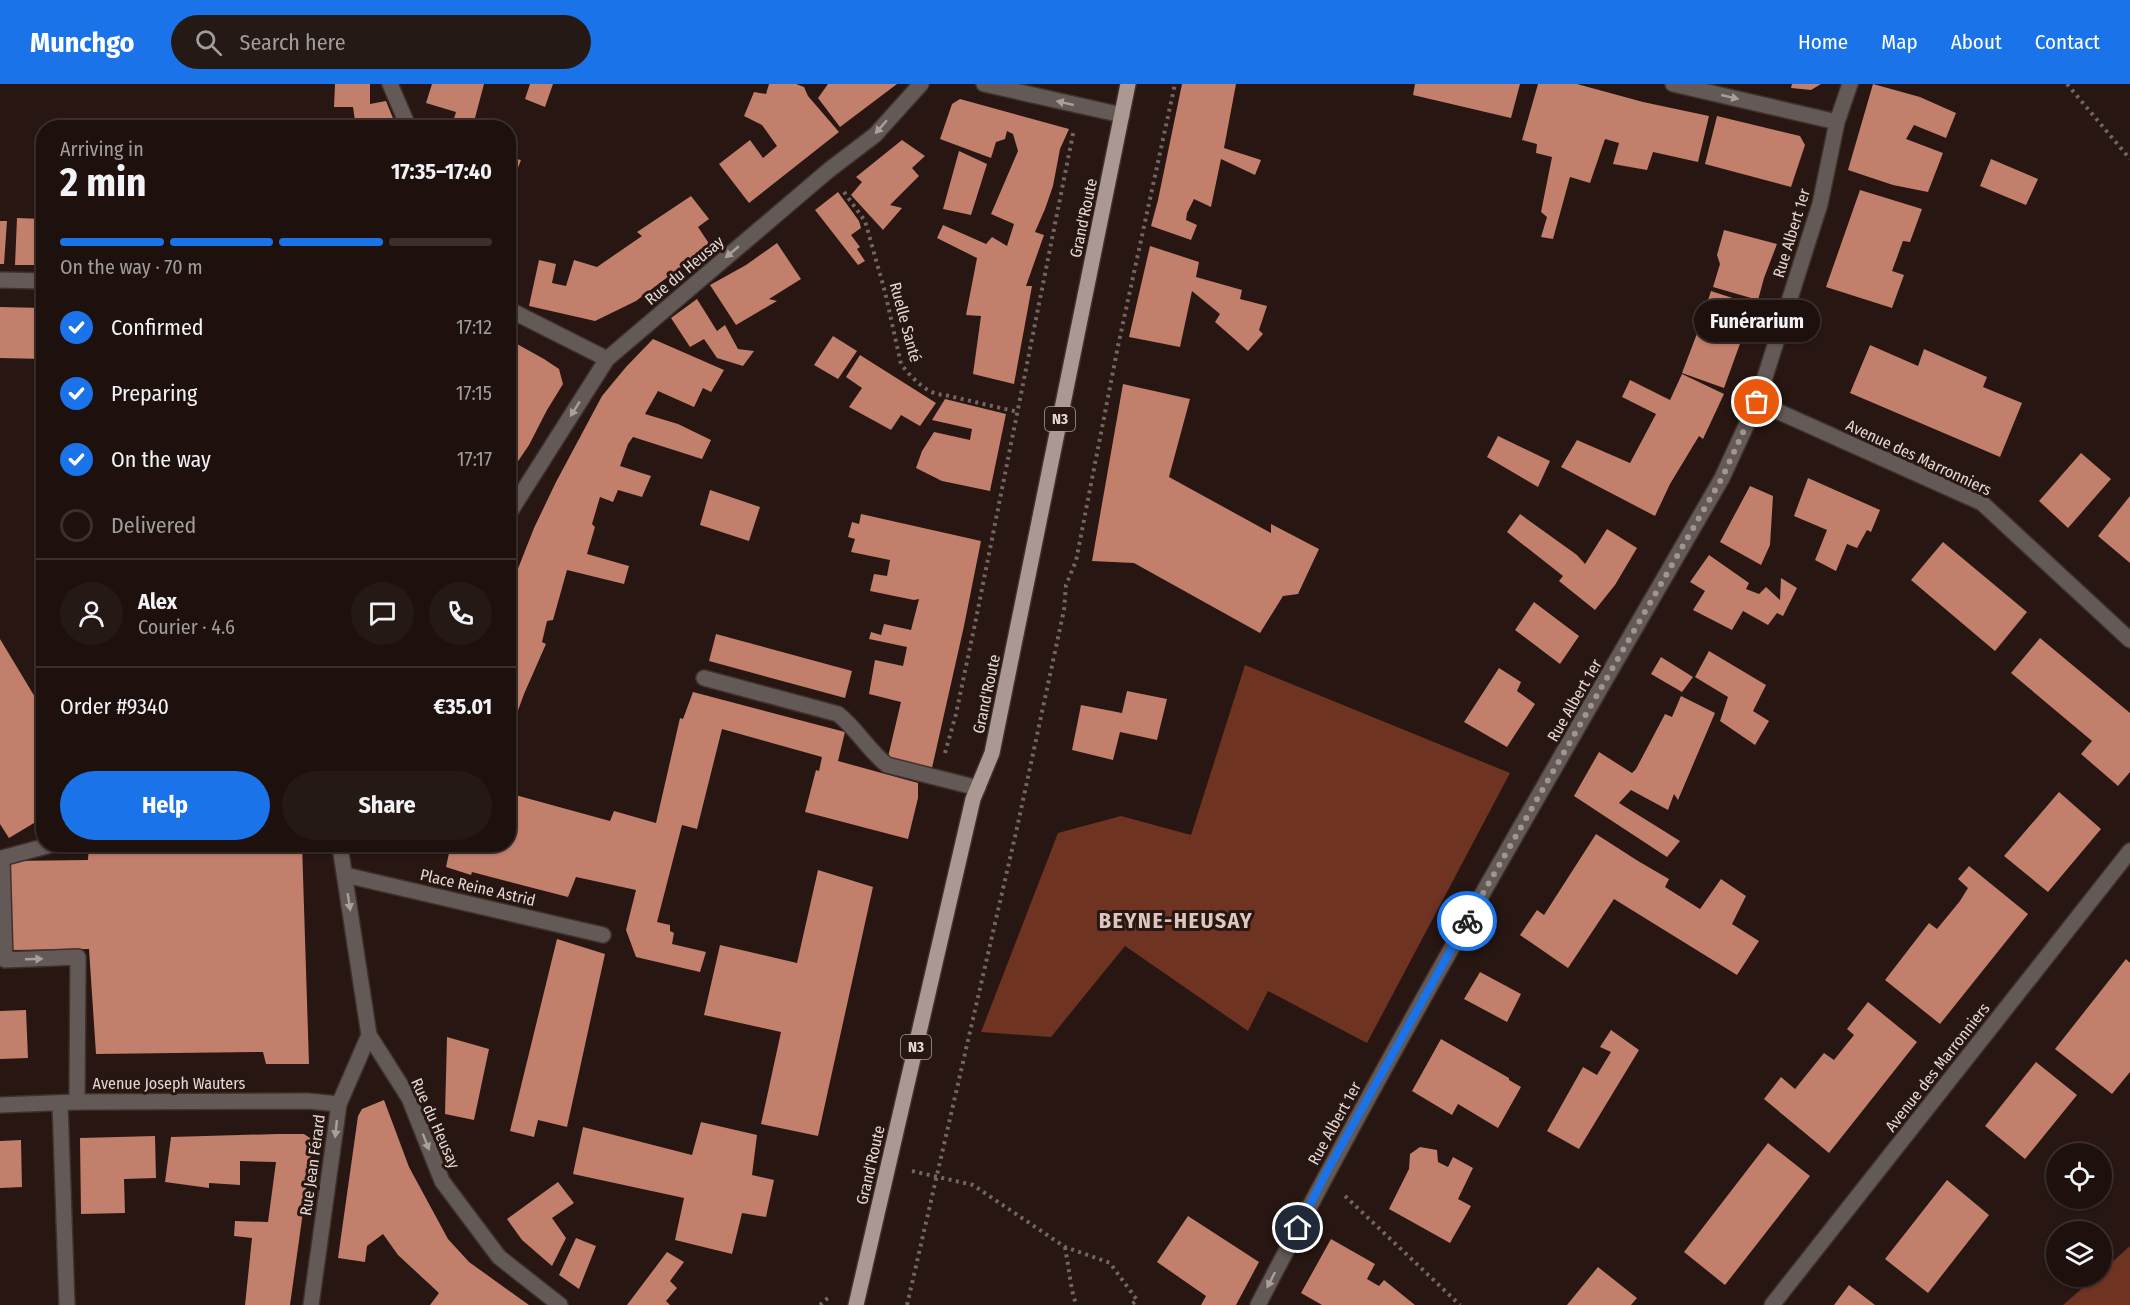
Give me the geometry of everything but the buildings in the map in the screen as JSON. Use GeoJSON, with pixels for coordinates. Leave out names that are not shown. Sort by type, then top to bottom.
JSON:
{"type":"FeatureCollection","features":[{"type":"Feature","properties":{"kind":"main road","name":"Grand'Route"},"geometry":{"type":"LineString","coordinates":[[856,1305],[973,799],[992,753],[1128,84]]}},
{"type":"Feature","properties":{"kind":"street"},"geometry":{"type":"LineString","coordinates":[[390,84],[406,120]]}},
{"type":"Feature","properties":{"kind":"street","name":"Rue du Heusay"},"geometry":{"type":"LineString","coordinates":[[516,502],[607,359],[829,170],[875,135],[921,84]]}},
{"type":"Feature","properties":{"kind":"street"},"geometry":{"type":"LineString","coordinates":[[984,84],[1122,116]]}},
{"type":"Feature","properties":{"kind":"street"},"geometry":{"type":"LineString","coordinates":[[1673,84],[1838,122]]}},
{"type":"Feature","properties":{"kind":"street","name":"Rue Albert 1er"},"geometry":{"type":"LineString","coordinates":[[1258,1305],[1327,1171],[1475,907],[1722,478],[1757,402],[1820,204],[1838,122],[1850,84]]}},
{"type":"Feature","properties":{"kind":"street"},"geometry":{"type":"LineString","coordinates":[[0,280],[36,281]]}},
{"type":"Feature","properties":{"kind":"street"},"geometry":{"type":"LineString","coordinates":[[516,313],[607,359]]}},
{"type":"Feature","properties":{"kind":"street","name":"Avenue des Marronniers"},"geometry":{"type":"LineString","coordinates":[[1757,402],[1982,503],[2130,640]]}},
{"type":"Feature","properties":{"kind":"street"},"geometry":{"type":"LineString","coordinates":[[704,678],[838,714],[852,726],[875,756],[887,765],[978,788]]}},
{"type":"Feature","properties":{"kind":"street"},"geometry":{"type":"LineString","coordinates":[[36,849],[2,858],[6,960],[78,957],[77,1102]]}},
{"type":"Feature","properties":{"kind":"street","name":"Avenue des Marronniers"},"geometry":{"type":"LineString","coordinates":[[1772,1305],[2130,850]]}},
{"type":"Feature","properties":{"kind":"street","name":"Rue du Heusay"},"geometry":{"type":"LineString","coordinates":[[341,852],[369,1035],[409,1098],[442,1181],[499,1257],[560,1305]]}},
{"type":"Feature","properties":{"kind":"street","name":"Place Reine Astrid"},"geometry":{"type":"LineString","coordinates":[[345,875],[603,935]]}},
{"type":"Feature","properties":{"kind":"street","name":"Rue Jean Férard"},"geometry":{"type":"LineString","coordinates":[[311,1305],[339,1104],[369,1035]]}},
{"type":"Feature","properties":{"kind":"street","name":"Avenue Joseph Wauters"},"geometry":{"type":"LineString","coordinates":[[0,1105],[77,1102],[308,1101],[339,1104]]}},
{"type":"Feature","properties":{"kind":"street"},"geometry":{"type":"LineString","coordinates":[[60,1103],[67,1305]]}},
{"type":"Feature","properties":{"kind":"path"},"geometry":{"type":"LineString","coordinates":[[907,1305],[1039,728],[1064,610],[1064,594],[1076,561],[1118,346],[1175,84]]}},
{"type":"Feature","properties":{"kind":"path"},"geometry":{"type":"LineString","coordinates":[[2067,84],[2130,159]]}},
{"type":"Feature","properties":{"kind":"path"},"geometry":{"type":"LineString","coordinates":[[939,779],[956,714],[1078,107]]}},
{"type":"Feature","properties":{"kind":"path","name":"Ruelle Santé"},"geometry":{"type":"LineString","coordinates":[[829,170],[865,221],[885,292],[901,364],[917,382],[937,395],[1018,412]]}},
{"type":"Feature","properties":{"kind":"path"},"geometry":{"type":"LineString","coordinates":[[888,1165],[973,1185],[1065,1247],[1110,1263],[1137,1300],[1131,1305]]}},
{"type":"Feature","properties":{"kind":"path"},"geometry":{"type":"LineString","coordinates":[[1327,1171],[1349,1201],[1460,1305]]}},
{"type":"Feature","properties":{"kind":"path"},"geometry":{"type":"LineString","coordinates":[[1065,1247],[1076,1305]]}},
{"type":"Feature","properties":{"kind":"shaded area"},"geometry":{"type":"Polygon","coordinates":[[[1245,665],[1510,773],[1367,1043],[1268,991],[1248,1031],[1125,946],[1051,1037],[981,1032],[1058,833],[1121,816],[1191,835],[1245,665]]]}},
{"type":"Feature","properties":{"kind":"shaded area"},"geometry":{"type":"Polygon","coordinates":[[[2130,1246],[2130,1305],[2063,1305],[2084,1287],[2112,1287],[2112,1262],[2130,1246]]]}},
{"type":"Feature","properties":{"kind":"way so far"},"geometry":{"type":"LineString","coordinates":[[1467,921],[1722,478],[1757,402]]}},
{"type":"Feature","properties":{"kind":"place","name":"Funérarium"},"geometry":{"type":"Point","coordinates":[1757,402]}},
{"type":"Feature","properties":{"kind":"district","name":"BEYNE-HEUSAY"},"geometry":{"type":"Point","coordinates":[1176,920]}},
{"type":"Feature","properties":{"kind":"route"},"geometry":{"type":"LineString","coordinates":[[1298,1228],[1327,1171],[1467,921]]}}]}
